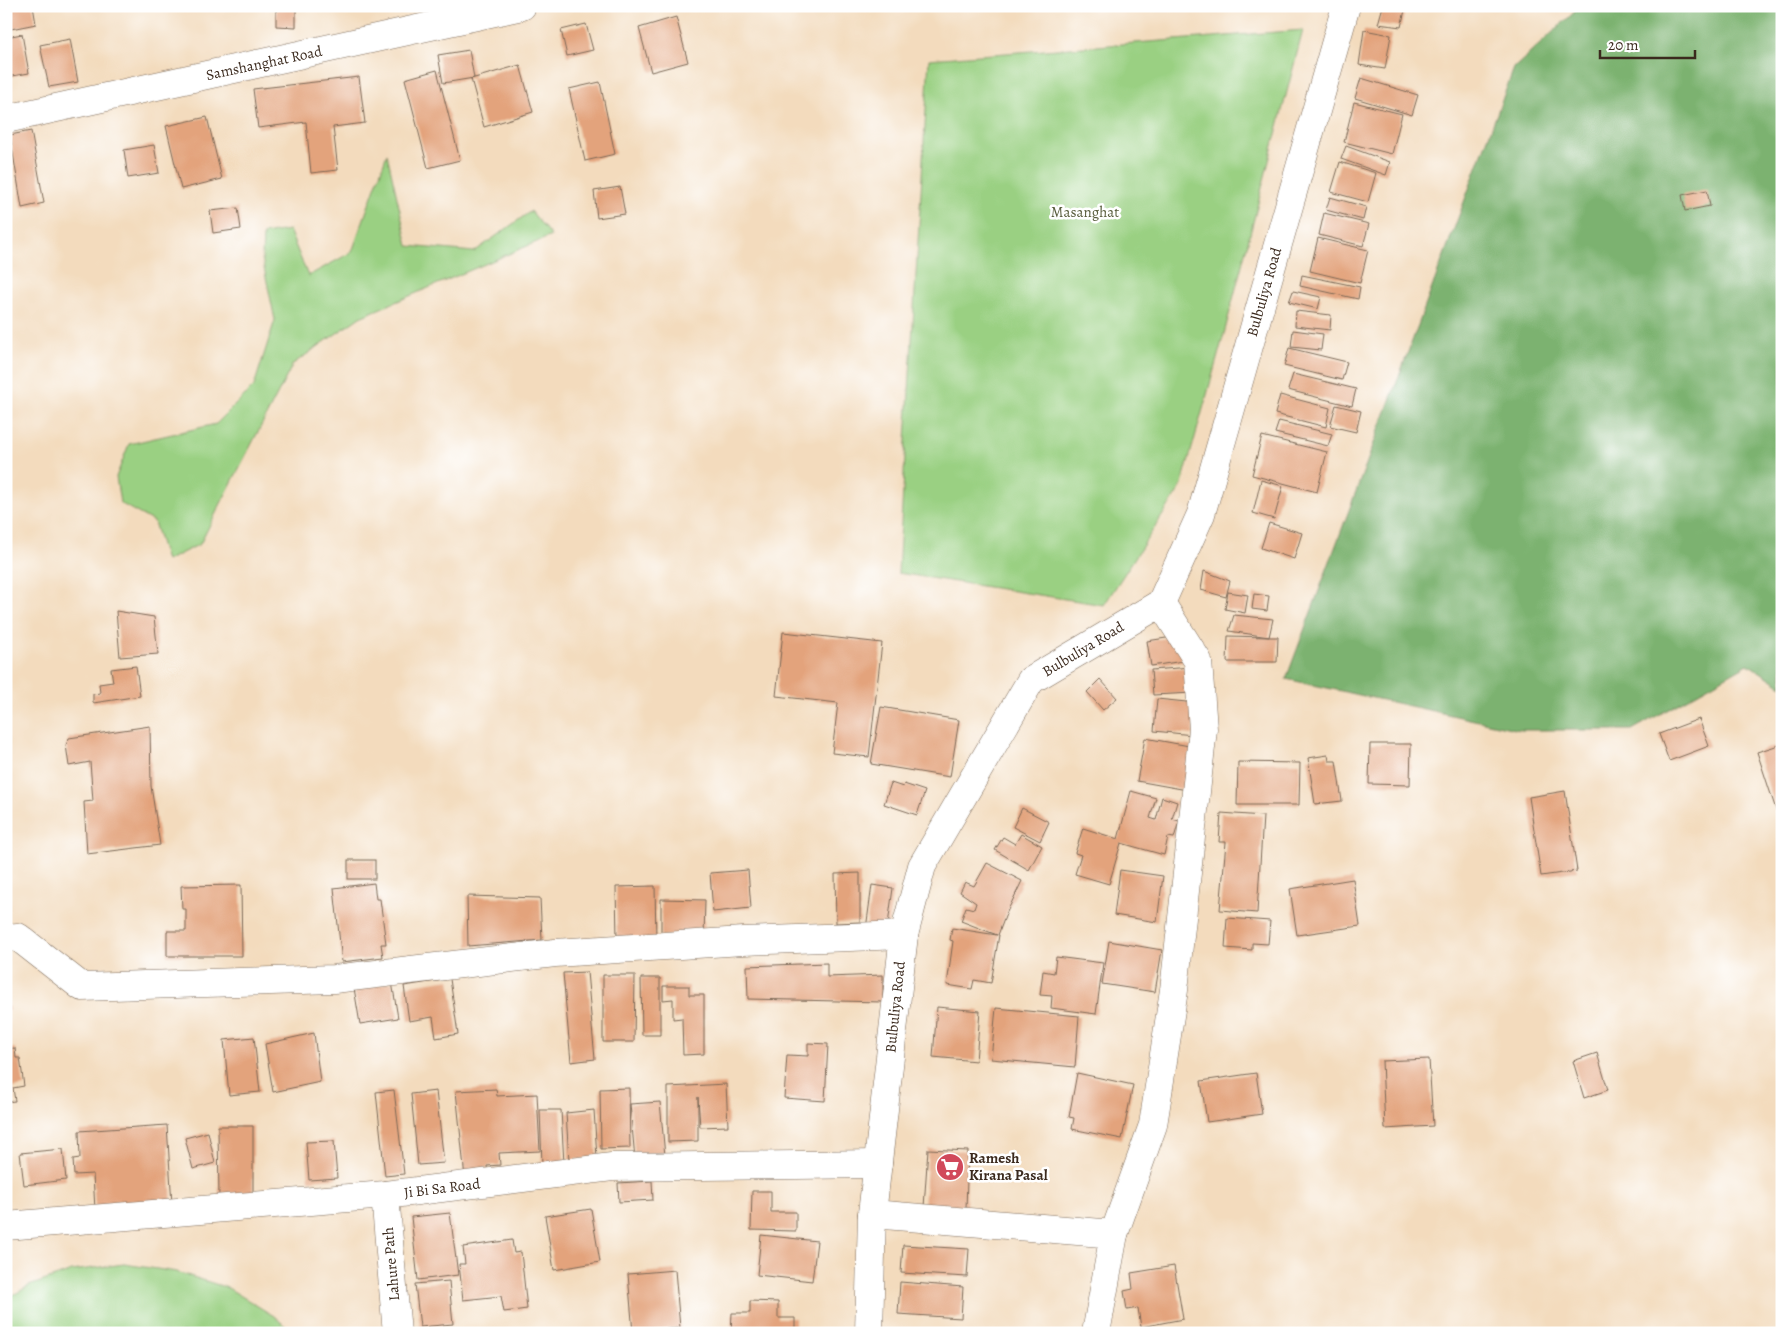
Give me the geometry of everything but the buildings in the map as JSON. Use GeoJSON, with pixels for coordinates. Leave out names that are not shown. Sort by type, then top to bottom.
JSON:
{"type":"FeatureCollection","features":[{"type":"Feature","properties":{"kind":"street","name":"Samshanghat Road"},"geometry":{"type":"LineString","coordinates":[[6,119],[522,6]]}},
{"type":"Feature","properties":{"kind":"street","name":"Bulbuliya Road"},"geometry":{"type":"LineString","coordinates":[[869,1333],[872,1214],[904,934],[922,866],[1031,680],[1162,603],[1201,514],[1346,6]]}},
{"type":"Feature","properties":{"kind":"street"},"geometry":{"type":"LineString","coordinates":[[1096,1333],[1114,1234],[1153,1125],[1174,990],[1203,729],[1198,661],[1162,603]]}},
{"type":"Feature","properties":{"kind":"street"},"geometry":{"type":"LineString","coordinates":[[6,938],[18,937],[82,987],[334,979],[555,953],[743,941],[904,934]]}},
{"type":"Feature","properties":{"kind":"street","name":"Ji Bi Sa Road"},"geometry":{"type":"LineString","coordinates":[[6,1226],[385,1194],[612,1167],[878,1164]]}},
{"type":"Feature","properties":{"kind":"street","name":"Lahure Path"},"geometry":{"type":"LineString","coordinates":[[385,1194],[396,1333]]}},
{"type":"Feature","properties":{"kind":"street"},"geometry":{"type":"LineString","coordinates":[[872,1214],[1114,1234]]}},
{"type":"Feature","properties":{"kind":"green space"},"geometry":{"type":"Polygon","coordinates":[[[1581,6],[1782,6],[1782,686],[1748,664],[1632,730],[1520,730],[1286,679],[1514,68],[1581,6]]]}},
{"type":"Feature","properties":{"kind":"green space","name":"Masanghat"},"geometry":{"type":"Polygon","coordinates":[[[1303,30],[1224,334],[1181,487],[1104,605],[898,573],[929,59],[1303,30]]]}},
{"type":"Feature","properties":{"kind":"green space"},"geometry":{"type":"Polygon","coordinates":[[[387,154],[408,246],[474,252],[531,211],[551,236],[360,317],[293,364],[200,544],[166,561],[154,522],[120,503],[116,477],[129,444],[216,424],[254,386],[275,320],[262,258],[263,234],[289,230],[308,276],[352,252],[387,154]]]}},
{"type":"Feature","properties":{"kind":"green space"},"geometry":{"type":"Polygon","coordinates":[[[124,1264],[177,1272],[228,1288],[274,1316],[293,1333],[6,1333],[6,1299],[29,1286],[72,1271],[124,1264]]]}},
{"type":"Feature","properties":{"kind":"place","name":"Ramesh Kirana Pasal"},"geometry":{"type":"Point","coordinates":[950,1167]}}]}
